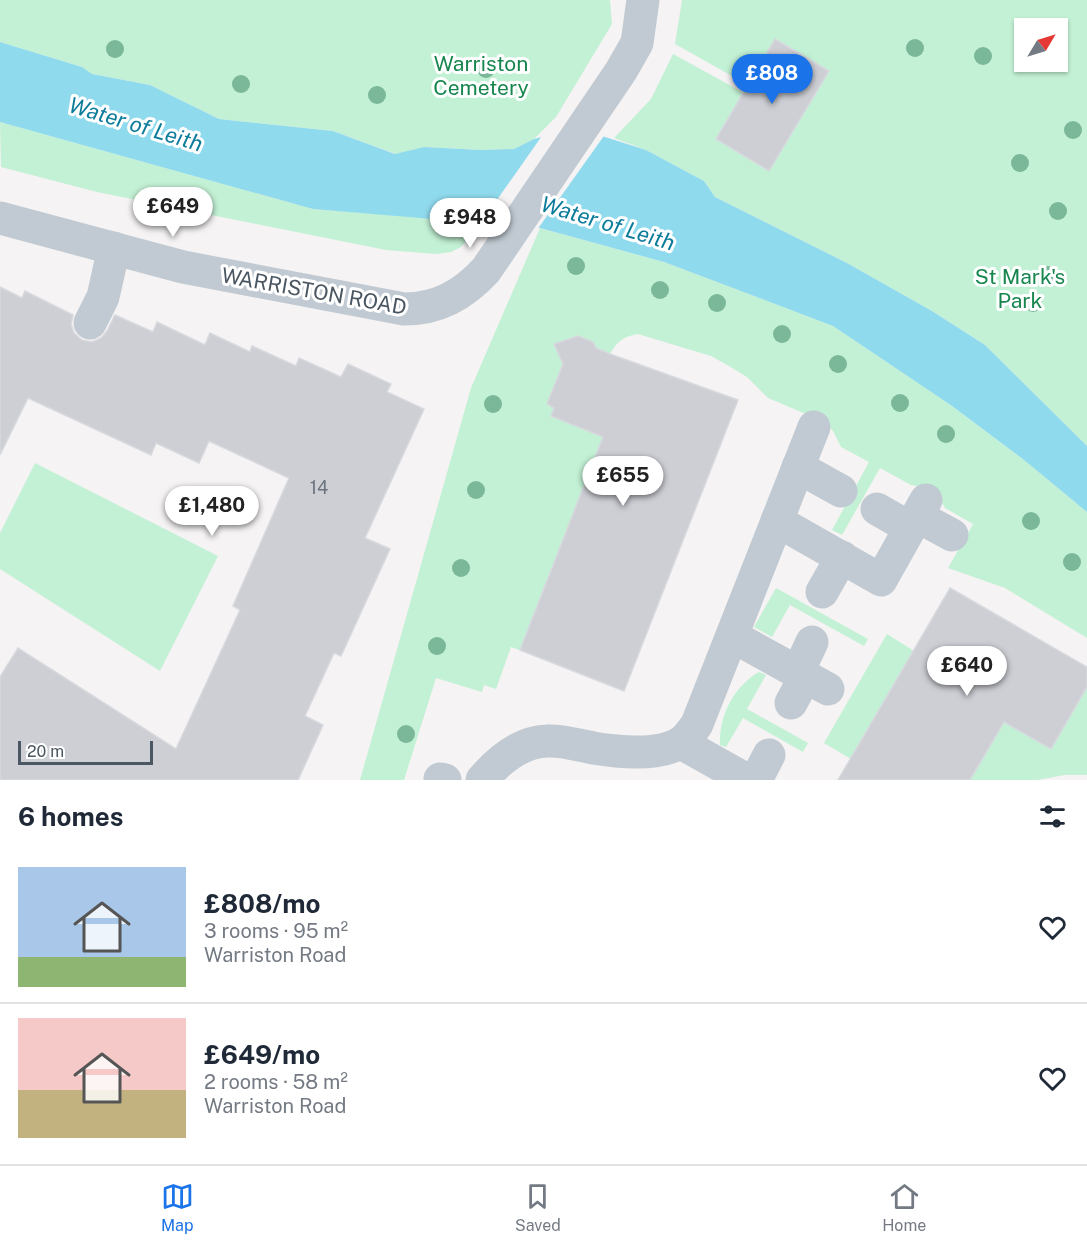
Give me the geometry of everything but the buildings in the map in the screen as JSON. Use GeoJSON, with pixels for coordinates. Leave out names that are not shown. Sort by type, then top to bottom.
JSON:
{"type":"FeatureCollection","features":[{"type":"Feature","properties":{"kind":"street","name":"WARRISTON ROAD"},"geometry":{"type":"LineString","coordinates":[[0,219],[183,267],[404,309],[435,306],[472,286],[501,249],[588,122],[637,43],[643,0]]}},
{"type":"Feature","properties":{"kind":"street"},"geometry":{"type":"LineString","coordinates":[[90,323],[103,297],[114,248]]}},
{"type":"Feature","properties":{"kind":"street"},"geometry":{"type":"LineString","coordinates":[[482,780],[513,751],[547,741],[640,752],[681,743],[697,723],[814,427]]}},
{"type":"Feature","properties":{"kind":"street"},"geometry":{"type":"LineString","coordinates":[[798,467],[841,491]]}},
{"type":"Feature","properties":{"kind":"street"},"geometry":{"type":"LineString","coordinates":[[877,509],[918,515],[952,535]]}},
{"type":"Feature","properties":{"kind":"street"},"geometry":{"type":"LineString","coordinates":[[777,521],[881,580],[918,515]]}},
{"type":"Feature","properties":{"kind":"street"},"geometry":{"type":"LineString","coordinates":[[822,592],[842,557]]}},
{"type":"Feature","properties":{"kind":"street"},"geometry":{"type":"LineString","coordinates":[[732,636],[805,685],[812,642]]}},
{"type":"Feature","properties":{"kind":"street"},"geometry":{"type":"LineString","coordinates":[[681,743],[750,774]]}},
{"type":"Feature","properties":{"kind":"green space","name":"Warriston Cemetery"},"geometry":{"type":"Polygon","coordinates":[[[0,0],[610,0],[612,24],[556,117],[534,139],[514,149],[424,147],[396,154],[333,131],[219,119],[150,85],[92,74],[82,67],[0,42],[0,0]]]}},
{"type":"Feature","properties":{"kind":"green space","name":"St Mark's Park"},"geometry":{"type":"Polygon","coordinates":[[[682,0],[1087,0],[1087,446],[985,345],[932,311],[847,263],[715,197],[704,181],[646,150],[614,138],[651,99],[673,54],[744,93],[716,139],[769,170],[829,71],[776,39],[748,85],[675,44],[682,0]]]}},
{"type":"Feature","properties":{"kind":"green space"},"geometry":{"type":"Polygon","coordinates":[[[0,122],[313,209],[482,222],[461,247],[451,252],[436,254],[386,250],[97,192],[1,167],[0,122]]]}},
{"type":"Feature","properties":{"kind":"green space"},"geometry":{"type":"Polygon","coordinates":[[[540,228],[664,262],[833,326],[952,406],[1024,460],[1087,512],[1087,638],[1005,588],[948,568],[973,524],[945,508],[938,496],[927,488],[911,485],[880,468],[842,535],[832,530],[869,462],[841,447],[833,431],[825,422],[768,398],[747,377],[711,356],[638,334],[621,340],[610,354],[596,348],[593,342],[578,336],[564,341],[563,364],[547,404],[554,408],[551,416],[603,437],[520,650],[511,647],[496,689],[484,685],[482,692],[436,678],[404,780],[360,780],[471,388],[540,228]]]}},
{"type":"Feature","properties":{"kind":"green space"},"geometry":{"type":"Polygon","coordinates":[[[35,463],[218,556],[160,671],[0,569],[0,533],[35,463]]]}},
{"type":"Feature","properties":{"kind":"green space"},"geometry":{"type":"Polygon","coordinates":[[[776,588],[868,639],[864,646],[790,605],[772,637],[754,627],[776,588]]]}},
{"type":"Feature","properties":{"kind":"green space"},"geometry":{"type":"Polygon","coordinates":[[[887,634],[914,651],[851,759],[824,743],[887,634]]]}},
{"type":"Feature","properties":{"kind":"green space"},"geometry":{"type":"Polygon","coordinates":[[[759,672],[766,675],[747,709],[808,743],[803,752],[743,718],[726,747],[720,745],[722,723],[729,703],[742,686],[759,672]]]}},
{"type":"Feature","properties":{"kind":"green space"},"geometry":{"type":"Polygon","coordinates":[[[1087,687],[1087,775],[1064,775],[1038,780],[970,780],[1004,722],[1087,687]]]}},
{"type":"Feature","properties":{"kind":"water","name":"Water of Leith"},"geometry":{"type":"Polygon","coordinates":[[[0,42],[82,67],[92,74],[150,85],[219,119],[333,131],[395,154],[424,147],[514,149],[534,139],[577,128],[646,150],[704,181],[715,197],[847,263],[932,311],[985,345],[1087,446],[1087,512],[1024,460],[952,406],[833,326],[664,262],[540,228],[313,209],[0,122],[0,42]]]}},
{"type":"Feature","properties":{"kind":"pier"},"geometry":{"type":"Polygon","coordinates":[[[577,125],[606,133],[537,230],[480,224],[544,133],[577,125]]]}}]}
